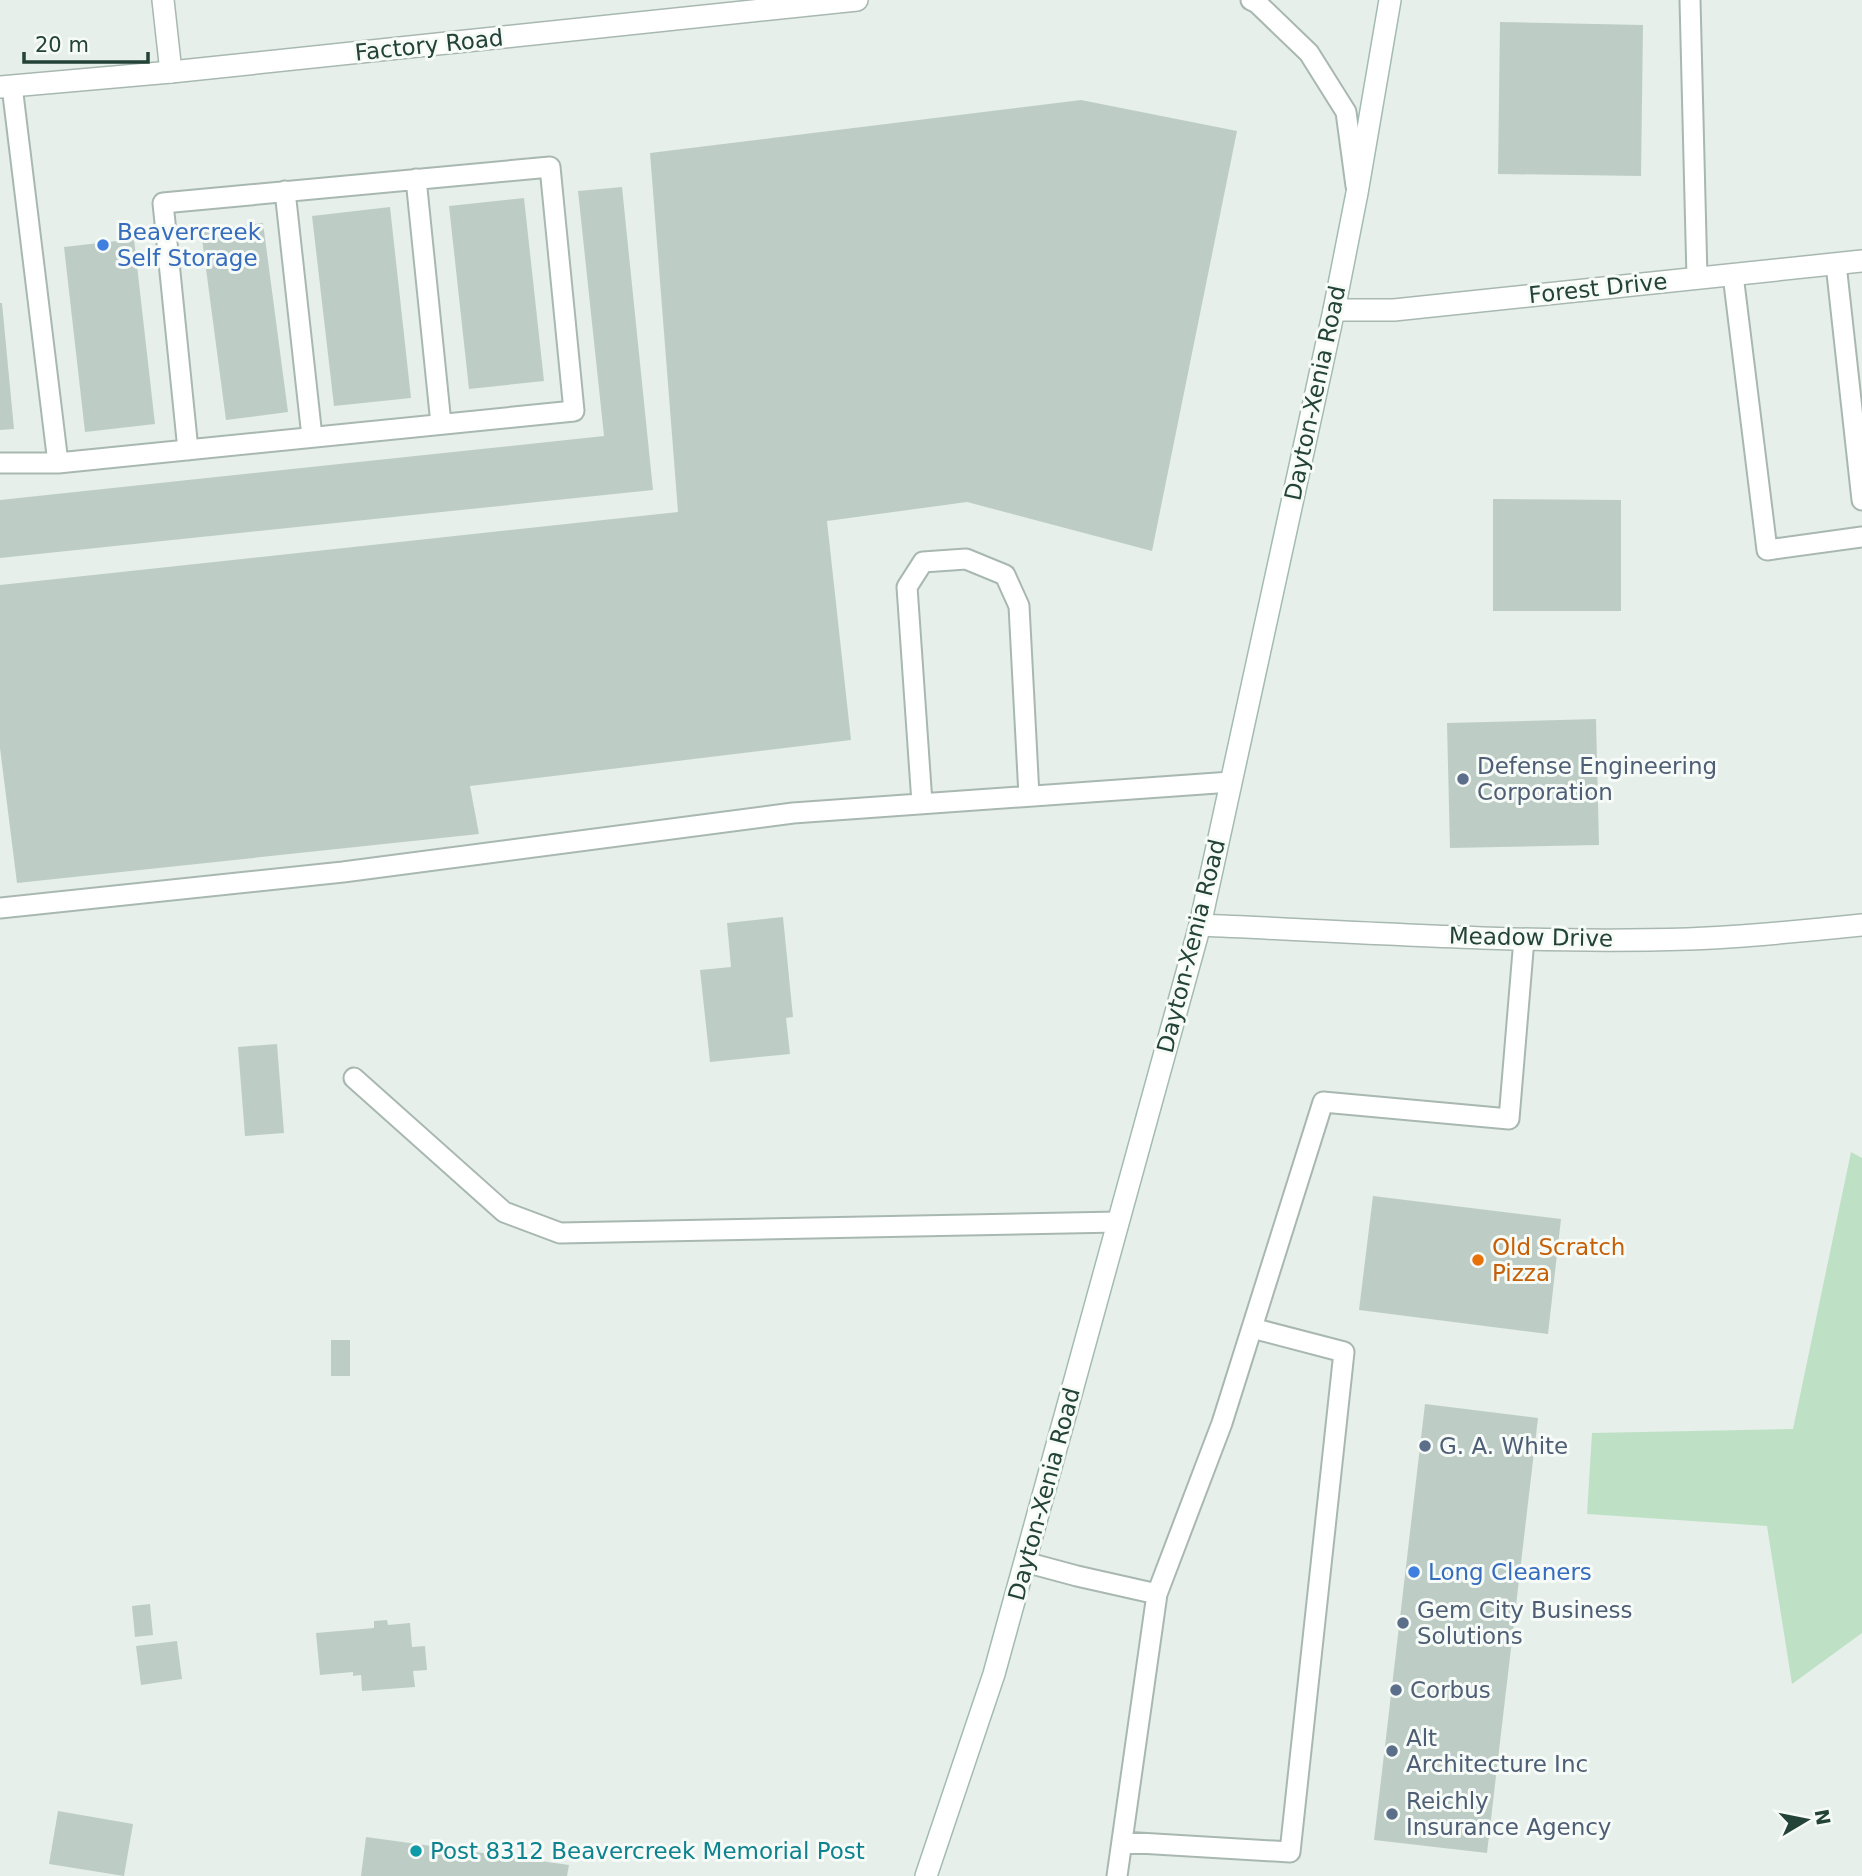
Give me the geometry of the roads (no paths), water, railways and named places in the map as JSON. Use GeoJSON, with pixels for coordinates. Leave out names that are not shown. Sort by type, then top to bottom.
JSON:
{"type":"FeatureCollection","features":[{"type":"Feature","properties":{"kind":"street"},"geometry":{"type":"LineString","coordinates":[[163,0],[171,72]]}},
{"type":"Feature","properties":{"kind":"street","name":"Factory Road"},"geometry":{"type":"LineString","coordinates":[[6,87],[857,0]]}},
{"type":"Feature","properties":{"kind":"street","name":"Dayton-Xenia Road"},"geometry":{"type":"LineString","coordinates":[[926,1876],[994,1674],[1200,925],[1334,310],[1390,0]]}},
{"type":"Feature","properties":{"kind":"street","name":"Forest Drive"},"geometry":{"type":"LineString","coordinates":[[1334,310],[1394,310],[1862,261]]}},
{"type":"Feature","properties":{"kind":"street","name":"Meadow Drive"},"geometry":{"type":"LineString","coordinates":[[1200,925],[1524,939],[1686,939],[1862,925]]}},
{"type":"Feature","properties":{"kind":"lane"},"geometry":{"type":"LineString","coordinates":[[1251,0],[1309,53],[1346,111],[1357,193]]}},
{"type":"Feature","properties":{"kind":"lane"},"geometry":{"type":"LineString","coordinates":[[1690,0],[1697,278]]}},
{"type":"Feature","properties":{"kind":"lane"},"geometry":{"type":"LineString","coordinates":[[6,87],[58,463]]}},
{"type":"Feature","properties":{"kind":"lane"},"geometry":{"type":"LineString","coordinates":[[0,463],[58,463],[188,450],[441,424],[574,411],[550,167],[163,203],[188,450]]}},
{"type":"Feature","properties":{"kind":"lane"},"geometry":{"type":"LineString","coordinates":[[416,179],[441,424]]}},
{"type":"Feature","properties":{"kind":"lane"},"geometry":{"type":"LineString","coordinates":[[285,191],[312,437]]}},
{"type":"Feature","properties":{"kind":"lane"},"geometry":{"type":"LineString","coordinates":[[1836,264],[1862,500]]}},
{"type":"Feature","properties":{"kind":"lane"},"geometry":{"type":"LineString","coordinates":[[1733,275],[1767,550],[1862,537]]}},
{"type":"Feature","properties":{"kind":"lane"},"geometry":{"type":"LineString","coordinates":[[922,803],[907,587],[923,562],[966,559],[1005,575],[1019,606],[1029,796]]}},
{"type":"Feature","properties":{"kind":"lane"},"geometry":{"type":"LineString","coordinates":[[0,908],[343,872],[793,813],[1231,782]]}},
{"type":"Feature","properties":{"kind":"lane"},"geometry":{"type":"LineString","coordinates":[[1117,1876],[1157,1594],[1222,1423],[1323,1102],[1509,1119],[1524,939]]}},
{"type":"Feature","properties":{"kind":"lane"},"geometry":{"type":"LineString","coordinates":[[354,1078],[504,1212],[560,1233],[1118,1222]]}},
{"type":"Feature","properties":{"kind":"lane"},"geometry":{"type":"LineString","coordinates":[[1122,1842],[1290,1853],[1344,1352],[1251,1328]]}},
{"type":"Feature","properties":{"kind":"lane"},"geometry":{"type":"LineString","coordinates":[[1025,1562],[1157,1594]]}},
{"type":"Feature","properties":{"kind":"place","name":"Beavercreek Self Storage"},"geometry":{"type":"Point","coordinates":[103,245]}},
{"type":"Feature","properties":{"kind":"place","name":"Defense Engineering Corporation"},"geometry":{"type":"Point","coordinates":[1463,779]}},
{"type":"Feature","properties":{"kind":"place","name":"Old Scratch Pizza"},"geometry":{"type":"Point","coordinates":[1478,1260]}},
{"type":"Feature","properties":{"kind":"place","name":"G. A. White"},"geometry":{"type":"Point","coordinates":[1425,1446]}},
{"type":"Feature","properties":{"kind":"place","name":"Long Cleaners"},"geometry":{"type":"Point","coordinates":[1414,1572]}},
{"type":"Feature","properties":{"kind":"place","name":"Gem City Business Solutions"},"geometry":{"type":"Point","coordinates":[1403,1623]}},
{"type":"Feature","properties":{"kind":"place","name":"Corbus"},"geometry":{"type":"Point","coordinates":[1396,1690]}},
{"type":"Feature","properties":{"kind":"place","name":"Alt Architecture Inc"},"geometry":{"type":"Point","coordinates":[1392,1751]}},
{"type":"Feature","properties":{"kind":"place","name":"Reichly Insurance Agency"},"geometry":{"type":"Point","coordinates":[1392,1814]}},
{"type":"Feature","properties":{"kind":"place","name":"Post 8312 Beavercreek Memorial Post"},"geometry":{"type":"Point","coordinates":[416,1851]}}]}
